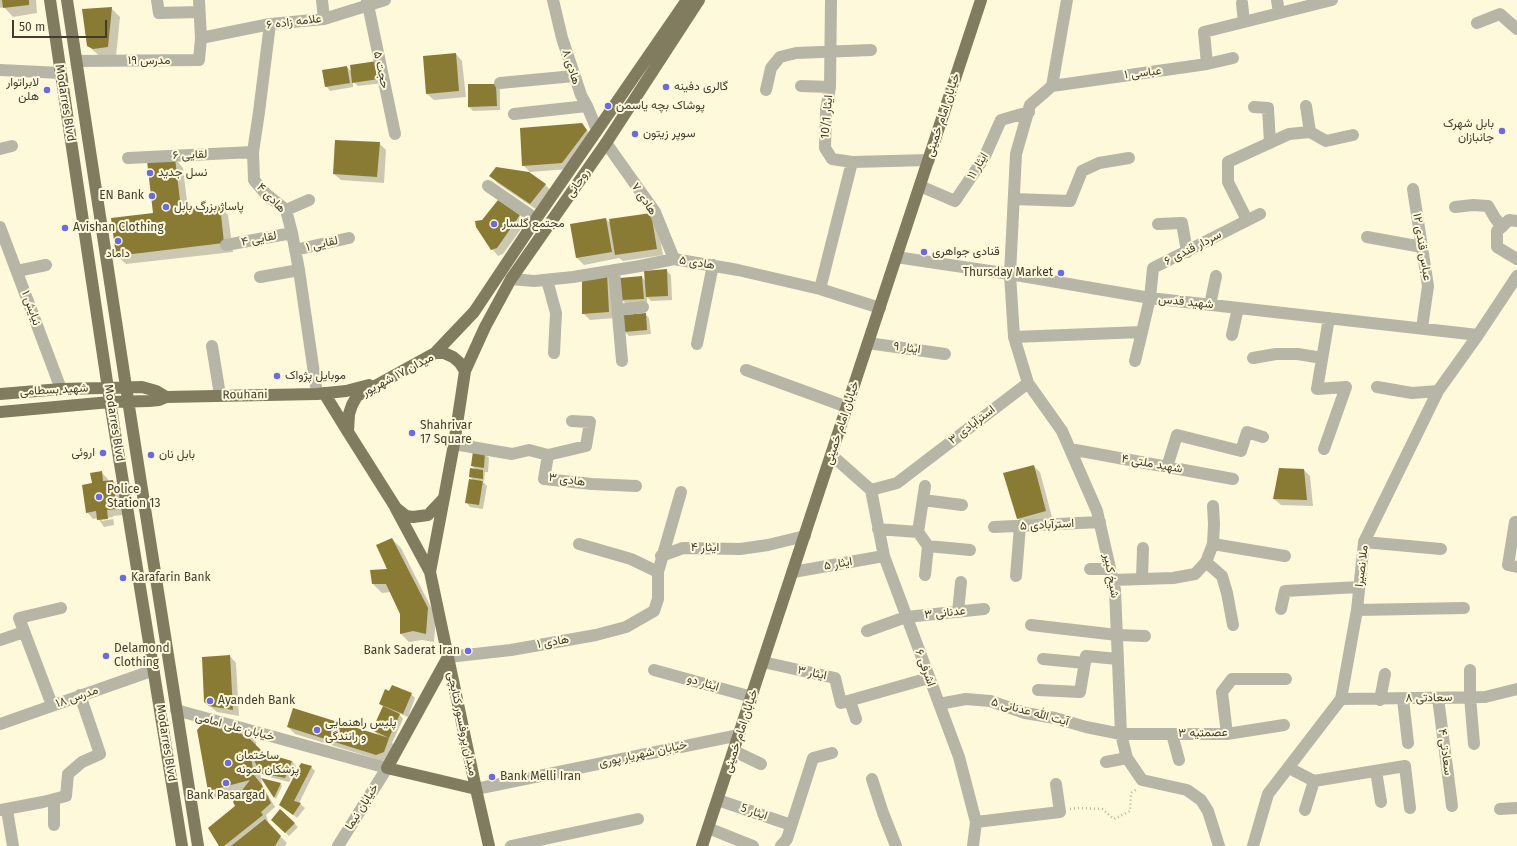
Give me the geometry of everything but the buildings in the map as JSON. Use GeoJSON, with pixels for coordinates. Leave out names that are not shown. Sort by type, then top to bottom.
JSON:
{"type":"FeatureCollection","features":[{"type":"Feature","properties":{"kind":"main road","name":"Modarres Blvd"},"geometry":{"type":"LineString","coordinates":[[50,0],[110,402],[182,846]]}},
{"type":"Feature","properties":{"kind":"main road","name":"Modarres Blvd"},"geometry":{"type":"LineString","coordinates":[[67,0],[128,402],[198,846]]}},
{"type":"Feature","properties":{"kind":"main road","name":"روحانی"},"geometry":{"type":"LineString","coordinates":[[435,353],[474,312],[687,0]]}},
{"type":"Feature","properties":{"kind":"main road","name":"روحانی"},"geometry":{"type":"LineString","coordinates":[[465,371],[485,326],[511,279],[606,143],[699,0]]}},
{"type":"Feature","properties":{"kind":"main road","name":"خیابان امام خمینی"},"geometry":{"type":"LineString","coordinates":[[702,846],[981,0]]}},
{"type":"Feature","properties":{"kind":"main road"},"geometry":{"type":"LineString","coordinates":[[561,183],[572,191]]}},
{"type":"Feature","properties":{"kind":"main road","name":"میدان ۱۷ شهریور"},"geometry":{"type":"LineString","coordinates":[[348,432],[349,414],[352,405],[358,396],[435,353],[444,353],[453,357],[460,363],[465,371]]}},
{"type":"Feature","properties":{"kind":"main road"},"geometry":{"type":"LineString","coordinates":[[430,572],[454,444],[465,371]]}},
{"type":"Feature","properties":{"kind":"main road","name":"Rouhani"},"geometry":{"type":"LineString","coordinates":[[166,397],[320,393],[346,391],[383,381]]}},
{"type":"Feature","properties":{"kind":"main road","name":"شهید بسطامی"},"geometry":{"type":"LineString","coordinates":[[0,394],[61,389],[142,387],[154,390],[166,397]]}},
{"type":"Feature","properties":{"kind":"main road"},"geometry":{"type":"LineString","coordinates":[[320,393],[348,432],[396,508],[430,572],[448,657]]}},
{"type":"Feature","properties":{"kind":"main road"},"geometry":{"type":"LineString","coordinates":[[0,412],[110,402],[159,400],[166,397]]}},
{"type":"Feature","properties":{"kind":"main road"},"geometry":{"type":"LineString","coordinates":[[396,508],[406,516],[413,517],[428,515],[444,498]]}},
{"type":"Feature","properties":{"kind":"main road","name":"میدان پروفسور کتابچی"},"geometry":{"type":"LineString","coordinates":[[448,657],[476,789],[387,768],[448,657]]}},
{"type":"Feature","properties":{"kind":"main road"},"geometry":{"type":"LineString","coordinates":[[476,789],[489,846]]}},
{"type":"Feature","properties":{"kind":"street"},"geometry":{"type":"LineString","coordinates":[[157,0],[159,13],[199,6],[201,38]]}},
{"type":"Feature","properties":{"kind":"street"},"geometry":{"type":"LineString","coordinates":[[322,0],[324,19]]}},
{"type":"Feature","properties":{"kind":"street","name":"علامه زاده ۶"},"geometry":{"type":"LineString","coordinates":[[201,38],[270,24],[324,19],[367,3],[386,0]]}},
{"type":"Feature","properties":{"kind":"street","name":"هادی ۸"},"geometry":{"type":"LineString","coordinates":[[553,0],[562,38],[574,76],[597,130]]}},
{"type":"Feature","properties":{"kind":"street","name":"ایثار 10/1"},"geometry":{"type":"LineString","coordinates":[[831,0],[830,87],[826,110],[825,148],[832,159],[852,162],[929,160]]}},
{"type":"Feature","properties":{"kind":"street"},"geometry":{"type":"LineString","coordinates":[[1052,86],[1067,0]]}},
{"type":"Feature","properties":{"kind":"street"},"geometry":{"type":"LineString","coordinates":[[1277,0],[1279,13]]}},
{"type":"Feature","properties":{"kind":"street"},"geometry":{"type":"LineString","coordinates":[[1207,64],[1204,32],[1332,0]]}},
{"type":"Feature","properties":{"kind":"street","name":"حجت ۵"},"geometry":{"type":"LineString","coordinates":[[367,3],[395,134]]}},
{"type":"Feature","properties":{"kind":"street"},"geometry":{"type":"LineString","coordinates":[[1242,3],[1244,22]]}},
{"type":"Feature","properties":{"kind":"street"},"geometry":{"type":"LineString","coordinates":[[1477,23],[1500,14],[1517,29]]}},
{"type":"Feature","properties":{"kind":"street","name":"هادی ۴"},"geometry":{"type":"LineString","coordinates":[[270,24],[253,152],[254,180],[266,194],[286,210],[299,270],[320,393]]}},
{"type":"Feature","properties":{"kind":"street","name":"مدرس ۱۹"},"geometry":{"type":"LineString","coordinates":[[77,61],[199,60],[201,38]]}},
{"type":"Feature","properties":{"kind":"street"},"geometry":{"type":"LineString","coordinates":[[766,90],[771,68],[780,57],[796,53],[830,53],[871,50]]}},
{"type":"Feature","properties":{"kind":"street","name":"عباسی ۱"},"geometry":{"type":"LineString","coordinates":[[1052,86],[1207,64],[1233,58]]}},
{"type":"Feature","properties":{"kind":"street"},"geometry":{"type":"LineString","coordinates":[[0,70],[61,73]]}},
{"type":"Feature","properties":{"kind":"street"},"geometry":{"type":"LineString","coordinates":[[500,83],[574,76]]}},
{"type":"Feature","properties":{"kind":"street"},"geometry":{"type":"LineString","coordinates":[[801,86],[830,87]]}},
{"type":"Feature","properties":{"kind":"street","name":"شیخ کبیر"},"geometry":{"type":"LineString","coordinates":[[1052,86],[1030,105],[1016,154],[1010,274],[1014,337],[1028,383],[1062,431],[1097,511],[1100,522],[1115,590],[1121,734],[1127,758],[1142,780],[1187,790],[1201,800],[1208,811],[1219,846]]}},
{"type":"Feature","properties":{"kind":"street"},"geometry":{"type":"LineString","coordinates":[[514,114],[587,106]]}},
{"type":"Feature","properties":{"kind":"street"},"geometry":{"type":"LineString","coordinates":[[1306,106],[1310,132]]}},
{"type":"Feature","properties":{"kind":"street"},"geometry":{"type":"LineString","coordinates":[[1254,107],[1268,108],[1270,143]]}},
{"type":"Feature","properties":{"kind":"street","name":"ایثار ۱۱"},"geometry":{"type":"LineString","coordinates":[[920,186],[955,201],[984,158],[1001,120],[1029,112]]}},
{"type":"Feature","properties":{"kind":"street"},"geometry":{"type":"LineString","coordinates":[[1247,220],[1228,182],[1228,162],[1289,134],[1310,132],[1326,141],[1353,134]]}},
{"type":"Feature","properties":{"kind":"street","name":"هادی ۷"},"geometry":{"type":"LineString","coordinates":[[606,143],[655,212],[674,259]]}},
{"type":"Feature","properties":{"kind":"street"},"geometry":{"type":"LineString","coordinates":[[0,148],[12,146]]}},
{"type":"Feature","properties":{"kind":"street","name":"لقایی ۶"},"geometry":{"type":"LineString","coordinates":[[128,158],[253,152]]}},
{"type":"Feature","properties":{"kind":"street"},"geometry":{"type":"LineString","coordinates":[[1014,199],[1070,201],[1082,171],[1099,163],[1129,158]]}},
{"type":"Feature","properties":{"kind":"street"},"geometry":{"type":"LineString","coordinates":[[820,289],[852,162]]}},
{"type":"Feature","properties":{"kind":"street"},"geometry":{"type":"LineString","coordinates":[[488,186],[536,220]]}},
{"type":"Feature","properties":{"kind":"street","name":"عباس قندی ۱۲"},"geometry":{"type":"LineString","coordinates":[[1413,189],[1428,286],[1422,328]]}},
{"type":"Feature","properties":{"kind":"street"},"geometry":{"type":"LineString","coordinates":[[286,210],[309,200]]}},
{"type":"Feature","properties":{"kind":"street"},"geometry":{"type":"LineString","coordinates":[[1455,207],[1473,205],[1488,206],[1502,227]]}},
{"type":"Feature","properties":{"kind":"street","name":"سردار قندی ۶"},"geometry":{"type":"LineString","coordinates":[[1150,298],[1153,268],[1260,214]]}},
{"type":"Feature","properties":{"kind":"street"},"geometry":{"type":"LineString","coordinates":[[1517,221],[1509,220],[1497,231],[1497,247],[1517,259]]}},
{"type":"Feature","properties":{"kind":"street"},"geometry":{"type":"LineString","coordinates":[[1158,224],[1182,222],[1187,252]]}},
{"type":"Feature","properties":{"kind":"street","name":"نیایش ۱"},"geometry":{"type":"LineString","coordinates":[[0,227],[61,389]]}},
{"type":"Feature","properties":{"kind":"street","name":"لقایی ۴"},"geometry":{"type":"LineString","coordinates":[[226,245],[292,233]]}},
{"type":"Feature","properties":{"kind":"street","name":"لقایی ۱"},"geometry":{"type":"LineString","coordinates":[[295,250],[350,238]]}},
{"type":"Feature","properties":{"kind":"street"},"geometry":{"type":"LineString","coordinates":[[1367,238],[1422,247]]}},
{"type":"Feature","properties":{"kind":"street","name":"شهید قدس"},"geometry":{"type":"LineString","coordinates":[[896,257],[1010,274],[1150,298],[1478,335]]}},
{"type":"Feature","properties":{"kind":"street","name":"هادی ۵"},"geometry":{"type":"LineString","coordinates":[[511,279],[534,281],[574,277],[674,259],[714,265],[820,289],[880,308]]}},
{"type":"Feature","properties":{"kind":"street"},"geometry":{"type":"LineString","coordinates":[[17,271],[46,265]]}},
{"type":"Feature","properties":{"kind":"street"},"geometry":{"type":"LineString","coordinates":[[697,344],[714,265]]}},
{"type":"Feature","properties":{"kind":"street"},"geometry":{"type":"LineString","coordinates":[[260,277],[299,270]]}},
{"type":"Feature","properties":{"kind":"street"},"geometry":{"type":"LineString","coordinates":[[614,270],[622,361]]}},
{"type":"Feature","properties":{"kind":"street"},"geometry":{"type":"LineString","coordinates":[[1210,305],[1216,276]]}},
{"type":"Feature","properties":{"kind":"street","name":"ملا نصیرا"},"geometry":{"type":"LineString","coordinates":[[1253,846],[1268,794],[1341,700],[1357,610],[1364,542],[1438,392],[1478,335],[1513,289],[1517,276]]}},
{"type":"Feature","properties":{"kind":"street"},"geometry":{"type":"LineString","coordinates":[[547,280],[556,313],[554,353]]}},
{"type":"Feature","properties":{"kind":"street"},"geometry":{"type":"LineString","coordinates":[[1135,361],[1150,298]]}},
{"type":"Feature","properties":{"kind":"street"},"geometry":{"type":"LineString","coordinates":[[618,310],[643,307]]}},
{"type":"Feature","properties":{"kind":"street"},"geometry":{"type":"LineString","coordinates":[[1232,335],[1238,308]]}},
{"type":"Feature","properties":{"kind":"street"},"geometry":{"type":"LineString","coordinates":[[1324,449],[1346,387],[1317,389],[1329,318]]}},
{"type":"Feature","properties":{"kind":"street"},"geometry":{"type":"LineString","coordinates":[[1014,337],[1142,332]]}},
{"type":"Feature","properties":{"kind":"street","name":"ایثار ۹"},"geometry":{"type":"LineString","coordinates":[[868,343],[945,354]]}},
{"type":"Feature","properties":{"kind":"street"},"geometry":{"type":"LineString","coordinates":[[212,346],[220,395]]}},
{"type":"Feature","properties":{"kind":"street"},"geometry":{"type":"LineString","coordinates":[[1252,358],[1276,354],[1298,354],[1322,358]]}},
{"type":"Feature","properties":{"kind":"street"},"geometry":{"type":"LineString","coordinates":[[746,370],[847,407]]}},
{"type":"Feature","properties":{"kind":"street","name":"استرآبادی ٣"},"geometry":{"type":"LineString","coordinates":[[871,490],[897,483],[1028,383]]}},
{"type":"Feature","properties":{"kind":"street"},"geometry":{"type":"LineString","coordinates":[[1377,387],[1412,393],[1438,392]]}},
{"type":"Feature","properties":{"kind":"street"},"geometry":{"type":"LineString","coordinates":[[548,455],[586,446],[590,422],[572,421]]}},
{"type":"Feature","properties":{"kind":"street"},"geometry":{"type":"LineString","coordinates":[[1167,467],[1177,435],[1241,451],[1247,432],[1263,437]]}},
{"type":"Feature","properties":{"kind":"street","name":"هادی ۳"},"geometry":{"type":"LineString","coordinates":[[454,444],[512,454],[529,450],[548,455],[544,479],[592,484],[636,486]]}},
{"type":"Feature","properties":{"kind":"street","name":"شهید ملتی ۴"},"geometry":{"type":"LineString","coordinates":[[1070,449],[1233,479]]}},
{"type":"Feature","properties":{"kind":"street"},"geometry":{"type":"LineString","coordinates":[[831,456],[871,490]]}},
{"type":"Feature","properties":{"kind":"street"},"geometry":{"type":"LineString","coordinates":[[925,486],[918,532],[928,546],[925,575]]}},
{"type":"Feature","properties":{"kind":"street","name":"اشرفی ۶"},"geometry":{"type":"LineString","coordinates":[[871,490],[884,556],[959,757],[976,822],[973,846]]}},
{"type":"Feature","properties":{"kind":"street"},"geometry":{"type":"LineString","coordinates":[[580,544],[631,558],[658,572],[681,492]]}},
{"type":"Feature","properties":{"kind":"street"},"geometry":{"type":"LineString","coordinates":[[923,500],[962,505]]}},
{"type":"Feature","properties":{"kind":"street"},"geometry":{"type":"LineString","coordinates":[[1090,570],[1142,579],[1173,578],[1195,574],[1206,562],[1213,544],[1213,506]]}},
{"type":"Feature","properties":{"kind":"street","name":"استرآبادی ۵"},"geometry":{"type":"LineString","coordinates":[[994,527],[1100,522]]}},
{"type":"Feature","properties":{"kind":"street"},"geometry":{"type":"LineString","coordinates":[[1515,522],[1508,565],[1517,567]]}},
{"type":"Feature","properties":{"kind":"street"},"geometry":{"type":"LineString","coordinates":[[1016,576],[1020,526]]}},
{"type":"Feature","properties":{"kind":"street"},"geometry":{"type":"LineString","coordinates":[[878,529],[918,532]]}},
{"type":"Feature","properties":{"kind":"street","name":"ایثار ۴"},"geometry":{"type":"LineString","coordinates":[[662,556],[683,548],[740,549],[768,545],[805,536]]}},
{"type":"Feature","properties":{"kind":"street"},"geometry":{"type":"LineString","coordinates":[[1364,542],[1441,549]]}},
{"type":"Feature","properties":{"kind":"street"},"geometry":{"type":"LineString","coordinates":[[1213,544],[1285,556]]}},
{"type":"Feature","properties":{"kind":"street"},"geometry":{"type":"LineString","coordinates":[[928,546],[970,550]]}},
{"type":"Feature","properties":{"kind":"street"},"geometry":{"type":"LineString","coordinates":[[1142,579],[1143,548]]}},
{"type":"Feature","properties":{"kind":"street","name":"ایثار ۵"},"geometry":{"type":"LineString","coordinates":[[793,572],[884,556]]}},
{"type":"Feature","properties":{"kind":"street"},"geometry":{"type":"LineString","coordinates":[[1206,562],[1222,576],[1233,625]]}},
{"type":"Feature","properties":{"kind":"street","name":"هادی ۱"},"geometry":{"type":"LineString","coordinates":[[448,657],[510,650],[596,635],[626,627],[654,611],[658,599],[658,572]]}},
{"type":"Feature","properties":{"kind":"street"},"geometry":{"type":"LineString","coordinates":[[958,612],[961,582]]}},
{"type":"Feature","properties":{"kind":"street"},"geometry":{"type":"LineString","coordinates":[[1281,609],[1285,591],[1359,586]]}},
{"type":"Feature","properties":{"kind":"street"},"geometry":{"type":"LineString","coordinates":[[52,706],[19,618],[61,608]]}},
{"type":"Feature","properties":{"kind":"street"},"geometry":{"type":"LineString","coordinates":[[1357,610],[1464,608]]}},
{"type":"Feature","properties":{"kind":"street","name":"عدنانی ۳"},"geometry":{"type":"LineString","coordinates":[[867,631],[906,617],[984,609]]}},
{"type":"Feature","properties":{"kind":"street"},"geometry":{"type":"LineString","coordinates":[[1031,624],[1117,635],[1145,636]]}},
{"type":"Feature","properties":{"kind":"street"},"geometry":{"type":"LineString","coordinates":[[0,640],[24,632]]}},
{"type":"Feature","properties":{"kind":"street"},"geometry":{"type":"LineString","coordinates":[[1038,690],[1080,692],[1086,656],[1118,659]]}},
{"type":"Feature","properties":{"kind":"street"},"geometry":{"type":"LineString","coordinates":[[1043,659],[1085,663]]}},
{"type":"Feature","properties":{"kind":"street","name":"ایثار ۳"},"geometry":{"type":"LineString","coordinates":[[763,662],[835,678],[845,702]]}},
{"type":"Feature","properties":{"kind":"street","name":"مدرس ۱۸"},"geometry":{"type":"LineString","coordinates":[[0,724],[154,670]]}},
{"type":"Feature","properties":{"kind":"street","name":"ایثار دو"},"geometry":{"type":"LineString","coordinates":[[654,670],[752,697]]}},
{"type":"Feature","properties":{"kind":"street"},"geometry":{"type":"LineString","coordinates":[[1470,670],[1470,697],[1474,744]]}},
{"type":"Feature","properties":{"kind":"street"},"geometry":{"type":"LineString","coordinates":[[1380,700],[1385,674]]}},
{"type":"Feature","properties":{"kind":"street"},"geometry":{"type":"LineString","coordinates":[[856,718],[845,702],[929,678]]}},
{"type":"Feature","properties":{"kind":"street"},"geometry":{"type":"LineString","coordinates":[[1227,734],[1222,692],[1232,680],[1286,679]]}},
{"type":"Feature","properties":{"kind":"street","name":"سعادتی ۸"},"geometry":{"type":"LineString","coordinates":[[1341,700],[1485,697],[1517,689]]}},
{"type":"Feature","properties":{"kind":"street"},"geometry":{"type":"LineString","coordinates":[[13,846],[3,810],[66,796],[68,774],[82,762],[100,754],[80,695]]}},
{"type":"Feature","properties":{"kind":"street","name":"سعادتی ۴"},"geometry":{"type":"LineString","coordinates":[[1438,698],[1452,806]]}},
{"type":"Feature","properties":{"kind":"street","name":"آیت الله عدنانی ۵"},"geometry":{"type":"LineString","coordinates":[[939,704],[966,699],[990,701],[1025,713],[1055,718],[1086,727],[1121,734]]}},
{"type":"Feature","properties":{"kind":"street"},"geometry":{"type":"LineString","coordinates":[[1403,699],[1408,743]]}},
{"type":"Feature","properties":{"kind":"street","name":"خیابان علی امامی"},"geometry":{"type":"LineString","coordinates":[[176,710],[387,768]]}},
{"type":"Feature","properties":{"kind":"street","name":"عصمتیه ۳"},"geometry":{"type":"LineString","coordinates":[[1121,734],[1227,734],[1284,725]]}},
{"type":"Feature","properties":{"kind":"street"},"geometry":{"type":"LineString","coordinates":[[1172,734],[1179,760]]}},
{"type":"Feature","properties":{"kind":"street","name":"خیابان شهریار پوری"},"geometry":{"type":"LineString","coordinates":[[476,789],[739,735]]}},
{"type":"Feature","properties":{"kind":"street"},"geometry":{"type":"LineString","coordinates":[[734,751],[761,764]]}},
{"type":"Feature","properties":{"kind":"street"},"geometry":{"type":"LineString","coordinates":[[781,846],[787,839],[813,758],[832,754]]}},
{"type":"Feature","properties":{"kind":"street"},"geometry":{"type":"LineString","coordinates":[[1106,762],[1127,758]]}},
{"type":"Feature","properties":{"kind":"street"},"geometry":{"type":"LineString","coordinates":[[1289,768],[1314,780],[1406,766],[1410,808]]}},
{"type":"Feature","properties":{"kind":"street","name":"خیابان نیما"},"geometry":{"type":"LineString","coordinates":[[338,846],[387,768]]}},
{"type":"Feature","properties":{"kind":"street"},"geometry":{"type":"LineString","coordinates":[[1376,771],[1381,802]]}},
{"type":"Feature","properties":{"kind":"street"},"geometry":{"type":"LineString","coordinates":[[872,779],[896,846]]}},
{"type":"Feature","properties":{"kind":"street"},"geometry":{"type":"LineString","coordinates":[[1305,810],[1314,780]]}},
{"type":"Feature","properties":{"kind":"street"},"geometry":{"type":"LineString","coordinates":[[976,822],[1060,812],[1056,784]]}},
{"type":"Feature","properties":{"kind":"street"},"geometry":{"type":"LineString","coordinates":[[54,799],[54,825]]}},
{"type":"Feature","properties":{"kind":"street","name":"ایثار 5"},"geometry":{"type":"LineString","coordinates":[[718,800],[791,825]]}},
{"type":"Feature","properties":{"kind":"street"},"geometry":{"type":"LineString","coordinates":[[1500,809],[1517,808]]}},
{"type":"Feature","properties":{"kind":"street"},"geometry":{"type":"LineString","coordinates":[[510,846],[638,819]]}},
{"type":"Feature","properties":{"kind":"street"},"geometry":{"type":"LineString","coordinates":[[708,828],[753,846]]}},
{"type":"Feature","properties":{"kind":"path"},"geometry":{"type":"LineString","coordinates":[[1060,812],[1079,808],[1102,809],[1114,819],[1130,811],[1131,793],[1150,782]]}},
{"type":"Feature","properties":{"kind":"place","name":"گالری دفینه"},"geometry":{"type":"Point","coordinates":[666,87]}},
{"type":"Feature","properties":{"kind":"place","name":"لابراتوار هلن"},"geometry":{"type":"Point","coordinates":[47,90]}},
{"type":"Feature","properties":{"kind":"place","name":"پوشاک بچه یاسمن"},"geometry":{"type":"Point","coordinates":[608,106]}},
{"type":"Feature","properties":{"kind":"place","name":"بابل شهرک جانبازان"},"geometry":{"type":"Point","coordinates":[1502,131]}},
{"type":"Feature","properties":{"kind":"place","name":"سوپر زیتون"},"geometry":{"type":"Point","coordinates":[635,134]}},
{"type":"Feature","properties":{"kind":"place","name":"نسل جدید"},"geometry":{"type":"Point","coordinates":[150,173]}},
{"type":"Feature","properties":{"kind":"place","name":"EN Bank"},"geometry":{"type":"Point","coordinates":[152,196]}},
{"type":"Feature","properties":{"kind":"place","name":"پاساژ بزرگ بابل"},"geometry":{"type":"Point","coordinates":[166,207]}},
{"type":"Feature","properties":{"kind":"place","name":"مجتمع گلسار"},"geometry":{"type":"Point","coordinates":[494,224]}},
{"type":"Feature","properties":{"kind":"place","name":"Avishan Clothing"},"geometry":{"type":"Point","coordinates":[65,228]}},
{"type":"Feature","properties":{"kind":"place","name":"داماد"},"geometry":{"type":"Point","coordinates":[118,241]}},
{"type":"Feature","properties":{"kind":"place","name":"قنادی جواهری"},"geometry":{"type":"Point","coordinates":[924,252]}},
{"type":"Feature","properties":{"kind":"place","name":"Thursday Market"},"geometry":{"type":"Point","coordinates":[1061,273]}},
{"type":"Feature","properties":{"kind":"place","name":"موبایل پژواک"},"geometry":{"type":"Point","coordinates":[277,376]}},
{"type":"Feature","properties":{"kind":"place","name":"Shahrivar 17 Square"},"geometry":{"type":"Point","coordinates":[412,433]}},
{"type":"Feature","properties":{"kind":"place","name":"اروئی"},"geometry":{"type":"Point","coordinates":[103,453]}},
{"type":"Feature","properties":{"kind":"place","name":"بابل نان"},"geometry":{"type":"Point","coordinates":[151,455]}},
{"type":"Feature","properties":{"kind":"place","name":"Police Station 13"},"geometry":{"type":"Point","coordinates":[99,497]}},
{"type":"Feature","properties":{"kind":"place","name":"Karafarin Bank"},"geometry":{"type":"Point","coordinates":[123,578]}},
{"type":"Feature","properties":{"kind":"place","name":"Bank Saderat Iran"},"geometry":{"type":"Point","coordinates":[468,651]}},
{"type":"Feature","properties":{"kind":"place","name":"Delamond Clothing"},"geometry":{"type":"Point","coordinates":[106,656]}},
{"type":"Feature","properties":{"kind":"place","name":"Ayandeh Bank"},"geometry":{"type":"Point","coordinates":[210,701]}},
{"type":"Feature","properties":{"kind":"place","name":"پلیس راهنمایی و رانندگی"},"geometry":{"type":"Point","coordinates":[317,730]}},
{"type":"Feature","properties":{"kind":"place","name":"ساختمان پزشکان نمونه"},"geometry":{"type":"Point","coordinates":[228,763]}},
{"type":"Feature","properties":{"kind":"place","name":"Bank Melli Iran"},"geometry":{"type":"Point","coordinates":[492,777]}},
{"type":"Feature","properties":{"kind":"place","name":"Bank Pasargad"},"geometry":{"type":"Point","coordinates":[226,783]}}]}
